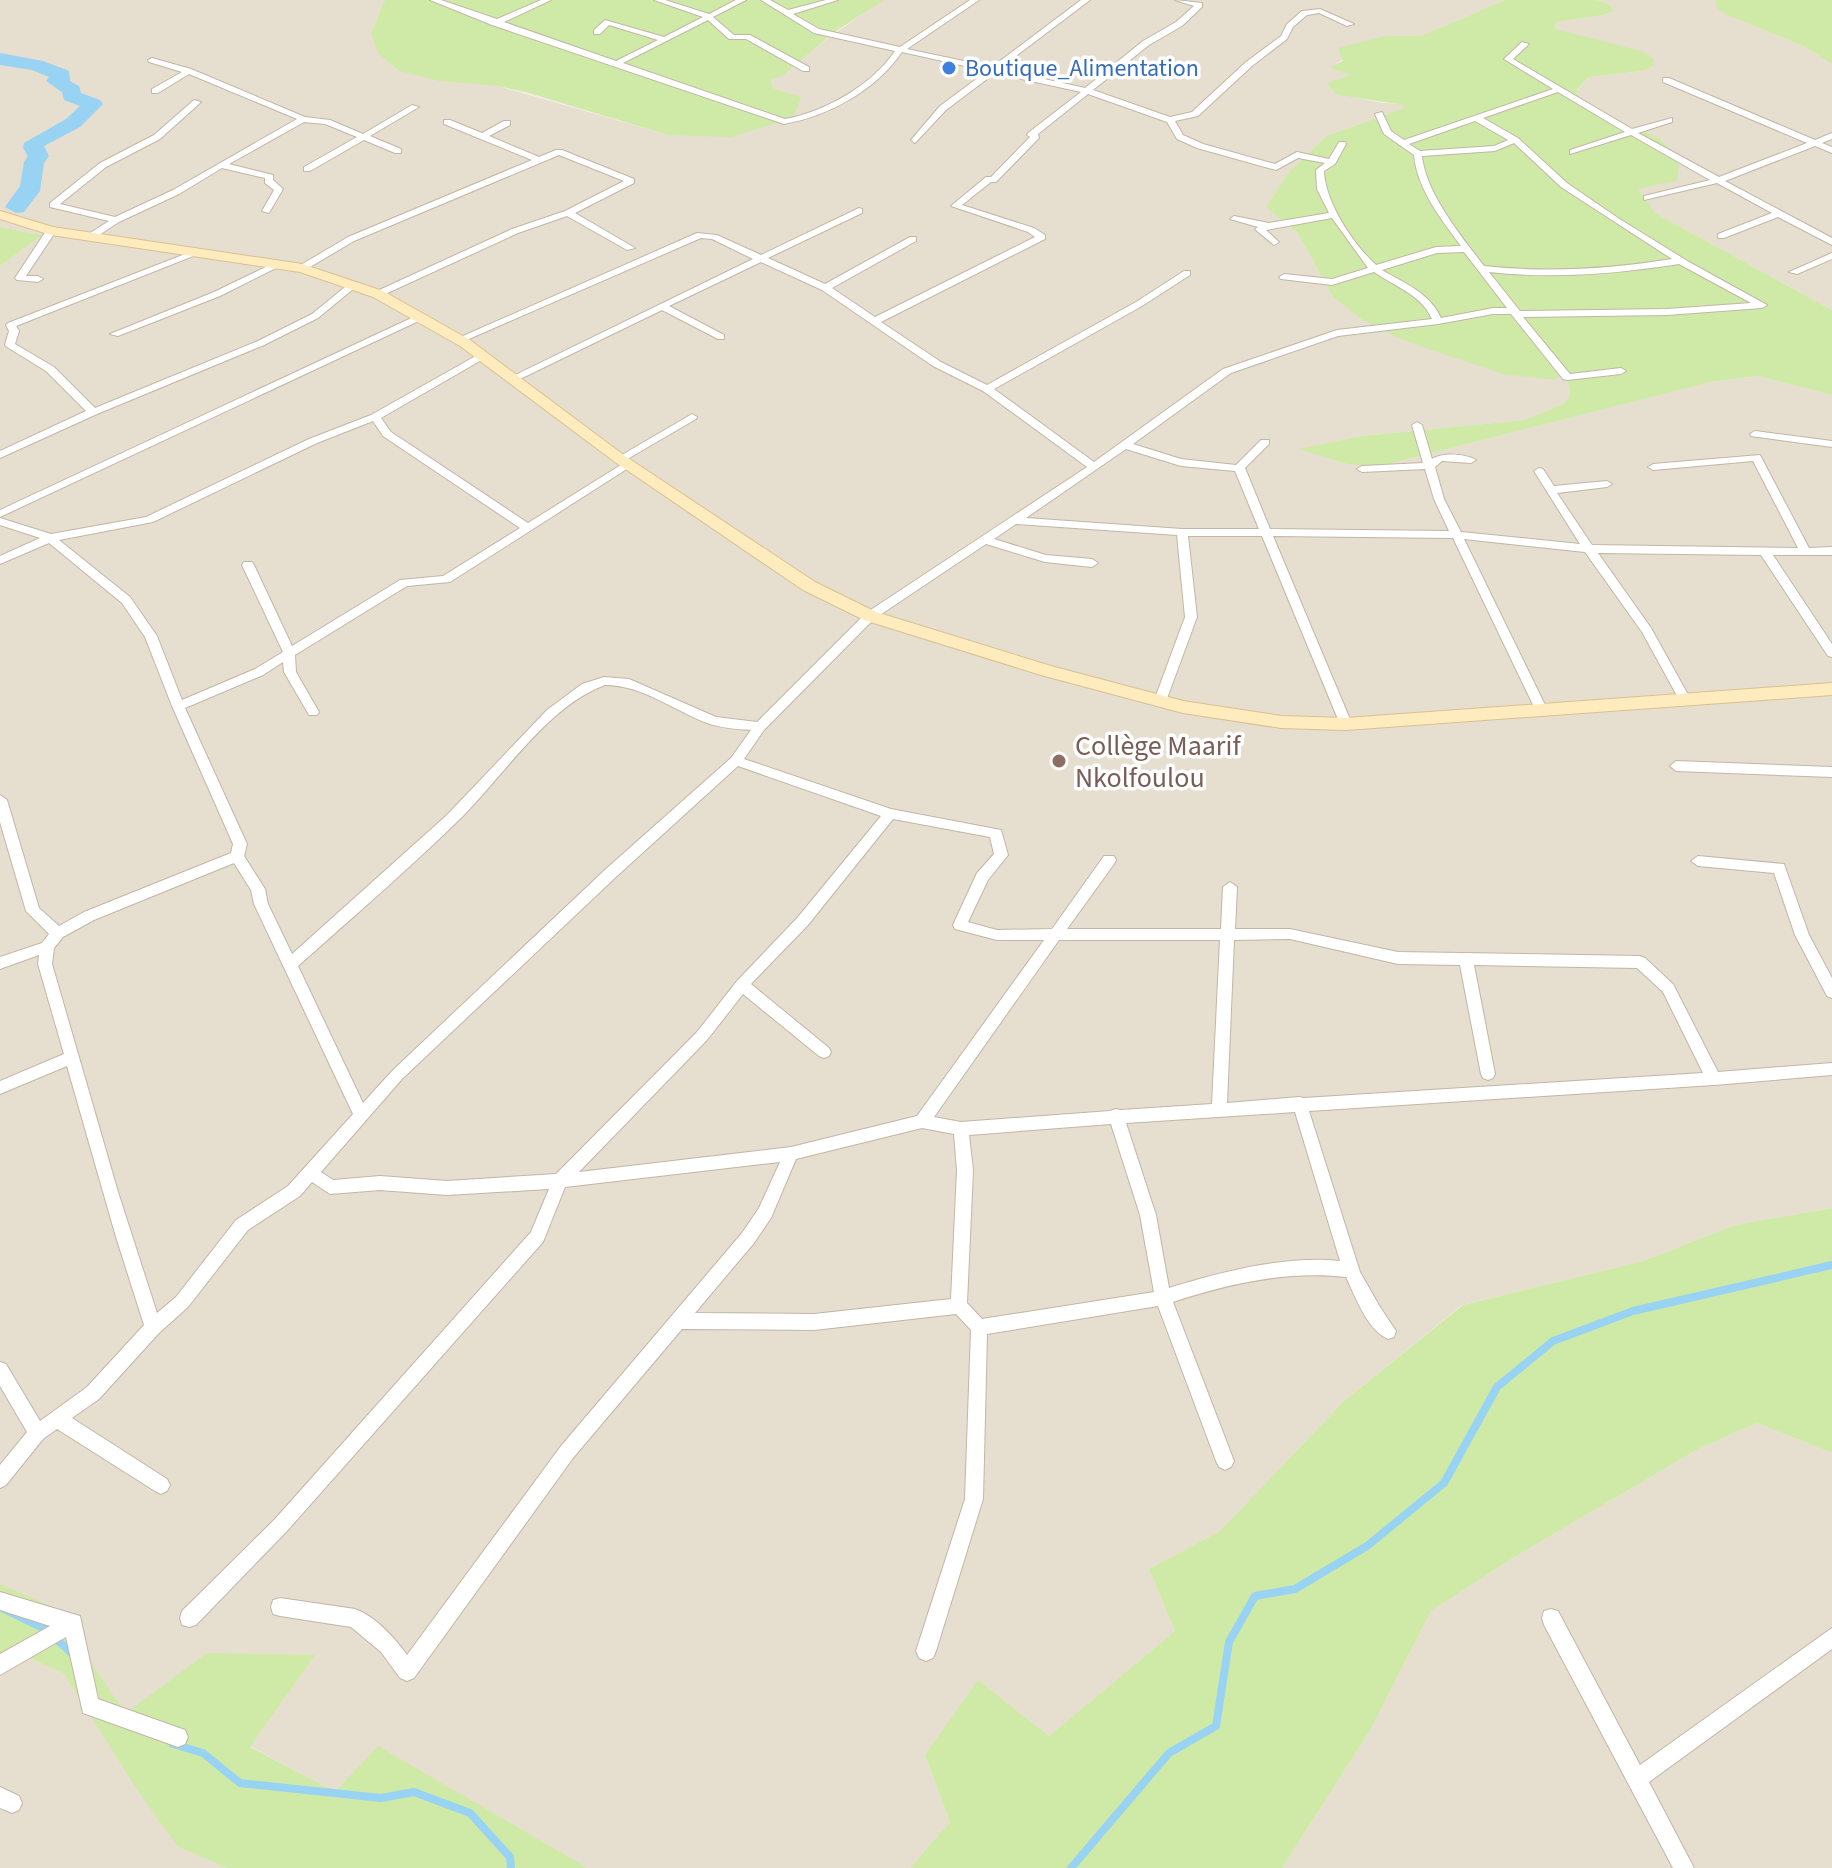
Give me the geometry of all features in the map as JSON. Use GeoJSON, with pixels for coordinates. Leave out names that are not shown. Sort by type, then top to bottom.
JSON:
{"type":"FeatureCollection","features":[{"type":"Feature","properties":{"kind":"street"},"geometry":{"type":"LineString","coordinates":[[434,0],[784,122],[814,115],[893,64],[899,51],[975,0]]}},
{"type":"Feature","properties":{"kind":"street"},"geometry":{"type":"LineString","coordinates":[[495,23],[547,0]]}},
{"type":"Feature","properties":{"kind":"street"},"geometry":{"type":"LineString","coordinates":[[658,0],[707,16],[732,37],[747,37],[806,69]]}},
{"type":"Feature","properties":{"kind":"street"},"geometry":{"type":"LineString","coordinates":[[616,64],[742,0]]}},
{"type":"Feature","properties":{"kind":"street"},"geometry":{"type":"LineString","coordinates":[[765,0],[817,31],[992,73],[1087,91],[1170,120],[1195,114],[1249,64],[1284,37],[1290,26],[1305,13],[1320,11],[1350,24]]}},
{"type":"Feature","properties":{"kind":"street"},"geometry":{"type":"LineString","coordinates":[[787,13],[834,0]]}},
{"type":"Feature","properties":{"kind":"street"},"geometry":{"type":"LineString","coordinates":[[915,140],[943,108],[1086,0]]}},
{"type":"Feature","properties":{"kind":"street"},"geometry":{"type":"LineString","coordinates":[[875,321],[1042,237],[1031,230],[955,206],[989,179],[993,180],[1036,136],[1031,135],[1146,43],[1179,24],[1199,5],[1179,0]]}},
{"type":"Feature","properties":{"kind":"street"},"geometry":{"type":"LineString","coordinates":[[597,32],[608,22],[664,39]]}},
{"type":"Feature","properties":{"kind":"street"},"geometry":{"type":"LineString","coordinates":[[1525,44],[1508,59],[1777,214],[1832,242]]}},
{"type":"Feature","properties":{"kind":"street"},"geometry":{"type":"LineString","coordinates":[[152,60],[188,71],[303,119],[327,122],[357,137],[398,151]]}},
{"type":"Feature","properties":{"kind":"street"},"geometry":{"type":"LineString","coordinates":[[155,91],[188,71]]}},
{"type":"Feature","properties":{"kind":"street"},"geometry":{"type":"LineString","coordinates":[[1666,80],[1832,150]]}},
{"type":"Feature","properties":{"kind":"street"},"geometry":{"type":"LineString","coordinates":[[1403,143],[1560,89]]}},
{"type":"Feature","properties":{"kind":"street"},"geometry":{"type":"LineString","coordinates":[[116,220],[53,205],[103,165],[157,137],[197,102]]}},
{"type":"Feature","properties":{"kind":"street"},"geometry":{"type":"LineString","coordinates":[[307,169],[357,137],[415,107]]}},
{"type":"Feature","properties":{"kind":"street"},"geometry":{"type":"LineString","coordinates":[[1379,114],[1387,132],[1418,154],[1495,148],[1515,140]]}},
{"type":"Feature","properties":{"kind":"street"},"geometry":{"type":"LineString","coordinates":[[0,1479],[37,1433],[93,1393],[153,1327],[182,1302],[242,1225],[294,1191],[361,1114],[436,1036],[736,761],[760,727],[870,616],[1094,467],[1227,371],[1337,333],[1493,311],[1667,312],[1762,305],[1680,261],[1564,185],[1515,140],[1474,117]]}},
{"type":"Feature","properties":{"kind":"street"},"geometry":{"type":"LineString","coordinates":[[90,237],[303,119]]}},
{"type":"Feature","properties":{"kind":"street"},"geometry":{"type":"LineString","coordinates":[[1170,120],[1180,137],[1259,163],[1276,167],[1297,155],[1332,162]]}},
{"type":"Feature","properties":{"kind":"street"},"geometry":{"type":"LineString","coordinates":[[1573,152],[1669,120]]}},
{"type":"Feature","properties":{"kind":"street"},"geometry":{"type":"LineString","coordinates":[[447,122],[539,160]]}},
{"type":"Feature","properties":{"kind":"street"},"geometry":{"type":"LineString","coordinates":[[482,136],[507,123]]}},
{"type":"Feature","properties":{"kind":"street"},"geometry":{"type":"LineString","coordinates":[[1647,198],[1719,180],[1832,136]]}},
{"type":"Feature","properties":{"kind":"street"},"geometry":{"type":"LineString","coordinates":[[1342,144],[1332,162],[1320,170],[1321,190],[1356,250],[1373,267],[1410,290],[1436,315],[1438,321]]}},
{"type":"Feature","properties":{"kind":"street"},"geometry":{"type":"LineString","coordinates":[[302,268],[351,239],[559,152],[631,181],[568,213],[515,231],[378,294]]}},
{"type":"Feature","properties":{"kind":"street"},"geometry":{"type":"LineString","coordinates":[[1418,154],[1416,166],[1429,194],[1567,377],[1621,371]]}},
{"type":"Feature","properties":{"kind":"street"},"geometry":{"type":"LineString","coordinates":[[221,165],[270,177],[268,181],[279,189],[266,211]]}},
{"type":"Feature","properties":{"kind":"street"},"geometry":{"type":"LineString","coordinates":[[512,379],[859,211]]}},
{"type":"Feature","properties":{"kind":"street"},"geometry":{"type":"LineString","coordinates":[[568,213],[630,248]]}},
{"type":"Feature","properties":{"kind":"street"},"geometry":{"type":"LineString","coordinates":[[1721,236],[1777,214]]}},
{"type":"Feature","properties":{"kind":"street"},"geometry":{"type":"LineString","coordinates":[[1274,242],[1260,229],[1336,215]]}},
{"type":"Feature","properties":{"kind":"street"},"geometry":{"type":"LineString","coordinates":[[7,218],[51,231],[302,268],[378,294],[459,340],[624,462],[809,586],[870,616],[1047,671],[1160,701],[1226,716],[1346,724],[1832,689]]}},
{"type":"Feature","properties":{"kind":"street"},"geometry":{"type":"LineString","coordinates":[[1234,219],[1269,226]]}},
{"type":"Feature","properties":{"kind":"street"},"geometry":{"type":"LineString","coordinates":[[38,279],[20,278],[51,231]]}},
{"type":"Feature","properties":{"kind":"street"},"geometry":{"type":"LineString","coordinates":[[459,340],[700,235],[761,258],[825,288],[937,364],[987,389],[1094,467]]}},
{"type":"Feature","properties":{"kind":"street"},"geometry":{"type":"LineString","coordinates":[[825,288],[913,239]]}},
{"type":"Feature","properties":{"kind":"street"},"geometry":{"type":"LineString","coordinates":[[1284,277],[1332,282],[1436,250],[1468,249]]}},
{"type":"Feature","properties":{"kind":"street"},"geometry":{"type":"LineString","coordinates":[[93,412],[50,369],[10,345],[14,331],[11,325],[201,251]]}},
{"type":"Feature","properties":{"kind":"street"},"geometry":{"type":"LineString","coordinates":[[1794,272],[1832,256]]}},
{"type":"Feature","properties":{"kind":"street"},"geometry":{"type":"LineString","coordinates":[[1483,269],[1531,276],[1608,273],[1680,261]]}},
{"type":"Feature","properties":{"kind":"street"},"geometry":{"type":"LineString","coordinates":[[115,334],[217,294],[279,264]]}},
{"type":"Feature","properties":{"kind":"street"},"geometry":{"type":"LineString","coordinates":[[987,389],[1139,304],[1187,273]]}},
{"type":"Feature","properties":{"kind":"street"},"geometry":{"type":"LineString","coordinates":[[0,455],[93,412],[261,343],[315,316],[353,285]]}},
{"type":"Feature","properties":{"kind":"street"},"geometry":{"type":"LineString","coordinates":[[663,307],[721,337]]}},
{"type":"Feature","properties":{"kind":"street"},"geometry":{"type":"LineString","coordinates":[[0,514],[420,317]]}},
{"type":"Feature","properties":{"kind":"street"},"geometry":{"type":"LineString","coordinates":[[0,560],[50,538],[149,520],[313,441],[375,417],[481,356]]}},
{"type":"Feature","properties":{"kind":"street"},"geometry":{"type":"LineString","coordinates":[[375,417],[387,434],[528,528]]}},
{"type":"Feature","properties":{"kind":"street"},"geometry":{"type":"LineString","coordinates":[[178,706],[259,672],[404,583],[446,579],[528,528],[692,417]]}},
{"type":"Feature","properties":{"kind":"street"},"geometry":{"type":"LineString","coordinates":[[1417,425],[1439,499],[1541,709]]}},
{"type":"Feature","properties":{"kind":"street"},"geometry":{"type":"LineString","coordinates":[[1755,434],[1832,444]]}},
{"type":"Feature","properties":{"kind":"street"},"geometry":{"type":"LineString","coordinates":[[1126,445],[1159,459],[1203,468],[1239,468],[1265,442]]}},
{"type":"Feature","properties":{"kind":"street"},"geometry":{"type":"LineString","coordinates":[[1653,467],[1756,457],[1805,551]]}},
{"type":"Feature","properties":{"kind":"street"},"geometry":{"type":"LineString","coordinates":[[1362,469],[1430,466],[1440,458],[1471,460]]}},
{"type":"Feature","properties":{"kind":"street"},"geometry":{"type":"LineString","coordinates":[[1239,468],[1346,724]]}},
{"type":"Feature","properties":{"kind":"street"},"geometry":{"type":"LineString","coordinates":[[1539,471],[1647,631],[1685,700]]}},
{"type":"Feature","properties":{"kind":"street"},"geometry":{"type":"LineString","coordinates":[[1551,490],[1607,484]]}},
{"type":"Feature","properties":{"kind":"street"},"geometry":{"type":"LineString","coordinates":[[1012,520],[1182,532],[1458,535],[1495,541],[1589,547],[1832,551]]}},
{"type":"Feature","properties":{"kind":"street"},"geometry":{"type":"LineString","coordinates":[[0,521],[50,538],[126,600],[151,636],[178,706],[240,844],[237,856],[258,889],[261,904],[361,1114]]}},
{"type":"Feature","properties":{"kind":"street"},"geometry":{"type":"LineString","coordinates":[[1160,701],[1191,617],[1182,532]]}},
{"type":"Feature","properties":{"kind":"street"},"geometry":{"type":"LineString","coordinates":[[983,539],[1045,558],[1092,563]]}},
{"type":"Feature","properties":{"kind":"street"},"geometry":{"type":"LineString","coordinates":[[1765,552],[1832,653]]}},
{"type":"Feature","properties":{"kind":"street"},"geometry":{"type":"LineString","coordinates":[[248,565],[289,653],[290,672],[313,712]]}},
{"type":"Feature","properties":{"kind":"street"},"geometry":{"type":"LineString","coordinates":[[289,965],[362,903],[476,795],[525,739],[581,691],[605,681],[624,682],[715,721],[760,727]]}},
{"type":"Feature","properties":{"kind":"street"},"geometry":{"type":"LineString","coordinates":[[736,761],[890,814],[996,833],[1001,855],[982,877],[960,925],[997,935],[1290,934],[1398,958],[1640,962],[1668,988],[1714,1079]]}},
{"type":"Feature","properties":{"kind":"street"},"geometry":{"type":"LineString","coordinates":[[1676,766],[1832,772]]}},
{"type":"Feature","properties":{"kind":"street"},"geometry":{"type":"LineString","coordinates":[[0,800],[33,911],[58,933]]}},
{"type":"Feature","properties":{"kind":"street"},"geometry":{"type":"LineString","coordinates":[[189,1618],[281,1525],[537,1237],[560,1181],[702,1036],[742,985],[803,921],[890,814]]}},
{"type":"Feature","properties":{"kind":"street"},"geometry":{"type":"LineString","coordinates":[[153,1327],[116,1220],[45,964],[47,947],[58,933],[89,916],[237,856]]}},
{"type":"Feature","properties":{"kind":"street"},"geometry":{"type":"LineString","coordinates":[[922,1121],[1109,860]]}},
{"type":"Feature","properties":{"kind":"street"},"geometry":{"type":"LineString","coordinates":[[1698,861],[1779,868],[1802,935],[1832,992]]}},
{"type":"Feature","properties":{"kind":"street"},"geometry":{"type":"LineString","coordinates":[[1219,1108],[1230,887]]}},
{"type":"Feature","properties":{"kind":"street"},"geometry":{"type":"LineString","coordinates":[[0,963],[47,947]]}},
{"type":"Feature","properties":{"kind":"street"},"geometry":{"type":"LineString","coordinates":[[1466,959],[1488,1074]]}},
{"type":"Feature","properties":{"kind":"street"},"geometry":{"type":"LineString","coordinates":[[742,985],[824,1052]]}},
{"type":"Feature","properties":{"kind":"street"},"geometry":{"type":"LineString","coordinates":[[0,1088],[72,1057]]}},
{"type":"Feature","properties":{"kind":"street"},"geometry":{"type":"LineString","coordinates":[[311,1173],[330,1187],[380,1183],[447,1188],[560,1181],[791,1154],[922,1121],[961,1129],[1116,1115],[1714,1079],[1832,1069]]}},
{"type":"Feature","properties":{"kind":"street"},"geometry":{"type":"LineString","coordinates":[[1299,1103],[1352,1270],[1371,1312],[1388,1331]]}},
{"type":"Feature","properties":{"kind":"street"},"geometry":{"type":"LineString","coordinates":[[1116,1115],[1148,1215],[1163,1298],[1225,1461]]}},
{"type":"Feature","properties":{"kind":"street"},"geometry":{"type":"LineString","coordinates":[[926,1651],[974,1499],[979,1327],[959,1306],[965,1170],[961,1129]]}},
{"type":"Feature","properties":{"kind":"street"},"geometry":{"type":"LineString","coordinates":[[280,1607],[355,1618],[388,1645],[407,1671],[567,1452],[681,1321],[765,1213],[791,1154]]}},
{"type":"Feature","properties":{"kind":"street"},"geometry":{"type":"LineString","coordinates":[[979,1327],[1163,1298],[1220,1279],[1319,1266],[1352,1270]]}},
{"type":"Feature","properties":{"kind":"street"},"geometry":{"type":"LineString","coordinates":[[681,1321],[814,1322],[959,1306]]}},
{"type":"Feature","properties":{"kind":"street"},"geometry":{"type":"LineString","coordinates":[[0,1370],[37,1433]]}},
{"type":"Feature","properties":{"kind":"street"},"geometry":{"type":"LineString","coordinates":[[57,1419],[161,1485]]}},
{"type":"Feature","properties":{"kind":"street"},"geometry":{"type":"LineString","coordinates":[[0,1601],[73,1623]]}},
{"type":"Feature","properties":{"kind":"street"},"geometry":{"type":"LineString","coordinates":[[1551,1618],[1684,1868]]}},
{"type":"Feature","properties":{"kind":"street"},"geometry":{"type":"LineString","coordinates":[[0,1665],[73,1623]]}},
{"type":"Feature","properties":{"kind":"street"},"geometry":{"type":"LineString","coordinates":[[73,1623],[90,1706],[178,1737]]}},
{"type":"Feature","properties":{"kind":"street"},"geometry":{"type":"LineString","coordinates":[[1637,1779],[1832,1637]]}},
{"type":"Feature","properties":{"kind":"shaded area"},"geometry":{"type":"Polygon","coordinates":[[[0,0],[385,0],[371,33],[498,86],[668,135],[774,89],[769,80],[877,4],[870,0],[1505,0],[1421,36],[1386,36],[1331,66],[1351,74],[1328,86],[1338,94],[1382,103],[1406,104],[1402,109],[1326,136],[1289,172],[1266,208],[1272,209],[1297,232],[1333,297],[1405,341],[1452,355],[1566,366],[1570,395],[1565,403],[1525,420],[1362,436],[1300,449],[1347,464],[1376,467],[1711,382],[1758,376],[1832,395],[1832,1208],[1735,1225],[1643,1261],[1462,1305],[1344,1401],[1220,1531],[1149,1569],[1175,1631],[1049,1736],[979,1681],[925,1755],[950,1822],[910,1868],[588,1868],[378,1747],[335,1793],[250,1746],[314,1656],[126,1713],[51,1607],[0,1584],[0,266],[41,235],[0,227],[0,0]]]}},
{"type":"Feature","properties":{"kind":"shaded area"},"geometry":{"type":"Polygon","coordinates":[[[1595,0],[1716,0],[1717,7],[1727,15],[1803,46],[1832,64],[1832,310],[1655,213],[1640,195],[1638,188],[1679,162],[1662,139],[1597,115],[1579,99],[1577,91],[1589,77],[1642,71],[1555,29],[1556,22],[1604,15],[1613,10],[1607,3],[1595,0]]]}},
{"type":"Feature","properties":{"kind":"shaded area"},"geometry":{"type":"Polygon","coordinates":[[[1757,1423],[1832,1453],[1832,1868],[1282,1868],[1369,1732],[1431,1611],[1513,1558],[1698,1449],[1757,1423]]]}},
{"type":"Feature","properties":{"kind":"shaded area"},"geometry":{"type":"Polygon","coordinates":[[[21,1654],[64,1674],[178,1847],[227,1868],[0,1868],[0,1667],[21,1654]]]}},
{"type":"Feature","properties":{"kind":"green space"},"geometry":{"type":"Polygon","coordinates":[[[385,0],[884,0],[833,33],[782,76],[770,80],[774,89],[801,97],[795,113],[786,120],[731,137],[668,135],[529,93],[498,86],[440,81],[399,71],[378,53],[371,33],[385,0]]]}},
{"type":"Feature","properties":{"kind":"green space"},"geometry":{"type":"Polygon","coordinates":[[[1505,0],[1595,0],[1607,3],[1614,10],[1604,15],[1556,22],[1555,29],[1641,51],[1654,58],[1653,66],[1642,71],[1589,77],[1577,90],[1581,101],[1599,116],[1659,138],[1679,162],[1677,181],[1638,189],[1655,213],[1832,310],[1832,395],[1758,376],[1711,382],[1376,467],[1347,464],[1298,449],[1362,436],[1525,420],[1565,403],[1570,395],[1566,367],[1555,380],[1503,374],[1405,341],[1363,320],[1333,297],[1297,232],[1266,207],[1289,172],[1326,136],[1402,109],[1405,105],[1338,95],[1328,83],[1350,75],[1329,67],[1343,61],[1338,48],[1386,36],[1421,36],[1505,0]]]}},
{"type":"Feature","properties":{"kind":"green space"},"geometry":{"type":"Polygon","coordinates":[[[1716,0],[1832,0],[1832,64],[1803,46],[1727,15],[1716,7],[1716,0]]]}},
{"type":"Feature","properties":{"kind":"green space"},"geometry":{"type":"Polygon","coordinates":[[[0,227],[5,228],[42,235],[0,266],[0,227]]]}},
{"type":"Feature","properties":{"kind":"green space"},"geometry":{"type":"Polygon","coordinates":[[[1832,1208],[1832,1453],[1757,1423],[1698,1449],[1513,1558],[1431,1611],[1369,1732],[1282,1868],[910,1868],[950,1822],[925,1755],[978,1680],[1049,1736],[1175,1631],[1149,1569],[1220,1531],[1344,1401],[1463,1305],[1643,1261],[1735,1225],[1832,1208]]]}},
{"type":"Feature","properties":{"kind":"green space"},"geometry":{"type":"Polygon","coordinates":[[[0,1584],[51,1606],[126,1713],[207,1653],[315,1655],[250,1747],[335,1792],[378,1746],[588,1868],[227,1868],[178,1847],[138,1791],[64,1674],[21,1654],[0,1667],[0,1584]]]}},
{"type":"Feature","properties":{"kind":"waterway"},"geometry":{"type":"LineString","coordinates":[[0,59],[36,65],[62,75],[62,79],[56,81],[72,90],[71,96],[93,104],[73,123],[34,143],[33,148],[39,156],[34,162],[31,186],[16,207]]}},
{"type":"Feature","properties":{"kind":"waterway"},"geometry":{"type":"LineString","coordinates":[[1071,1868],[1169,1753],[1216,1726],[1229,1642],[1255,1596],[1295,1589],[1367,1546],[1444,1483],[1497,1387],[1553,1341],[1633,1311],[1832,1265]]}},
{"type":"Feature","properties":{"kind":"waterway"},"geometry":{"type":"LineString","coordinates":[[0,1607],[45,1629],[75,1656]]}},
{"type":"Feature","properties":{"kind":"waterway"},"geometry":{"type":"LineString","coordinates":[[173,1744],[203,1753],[240,1783],[381,1798],[414,1792],[470,1813],[510,1857],[511,1868]]}},
{"type":"Feature","properties":{"kind":"place","name":"Boutique_Alimentation"},"geometry":{"type":"Point","coordinates":[949,68]}},
{"type":"Feature","properties":{"kind":"place","name":"Collège Maarif Nkolfoulou"},"geometry":{"type":"Point","coordinates":[1059,761]}}]}
